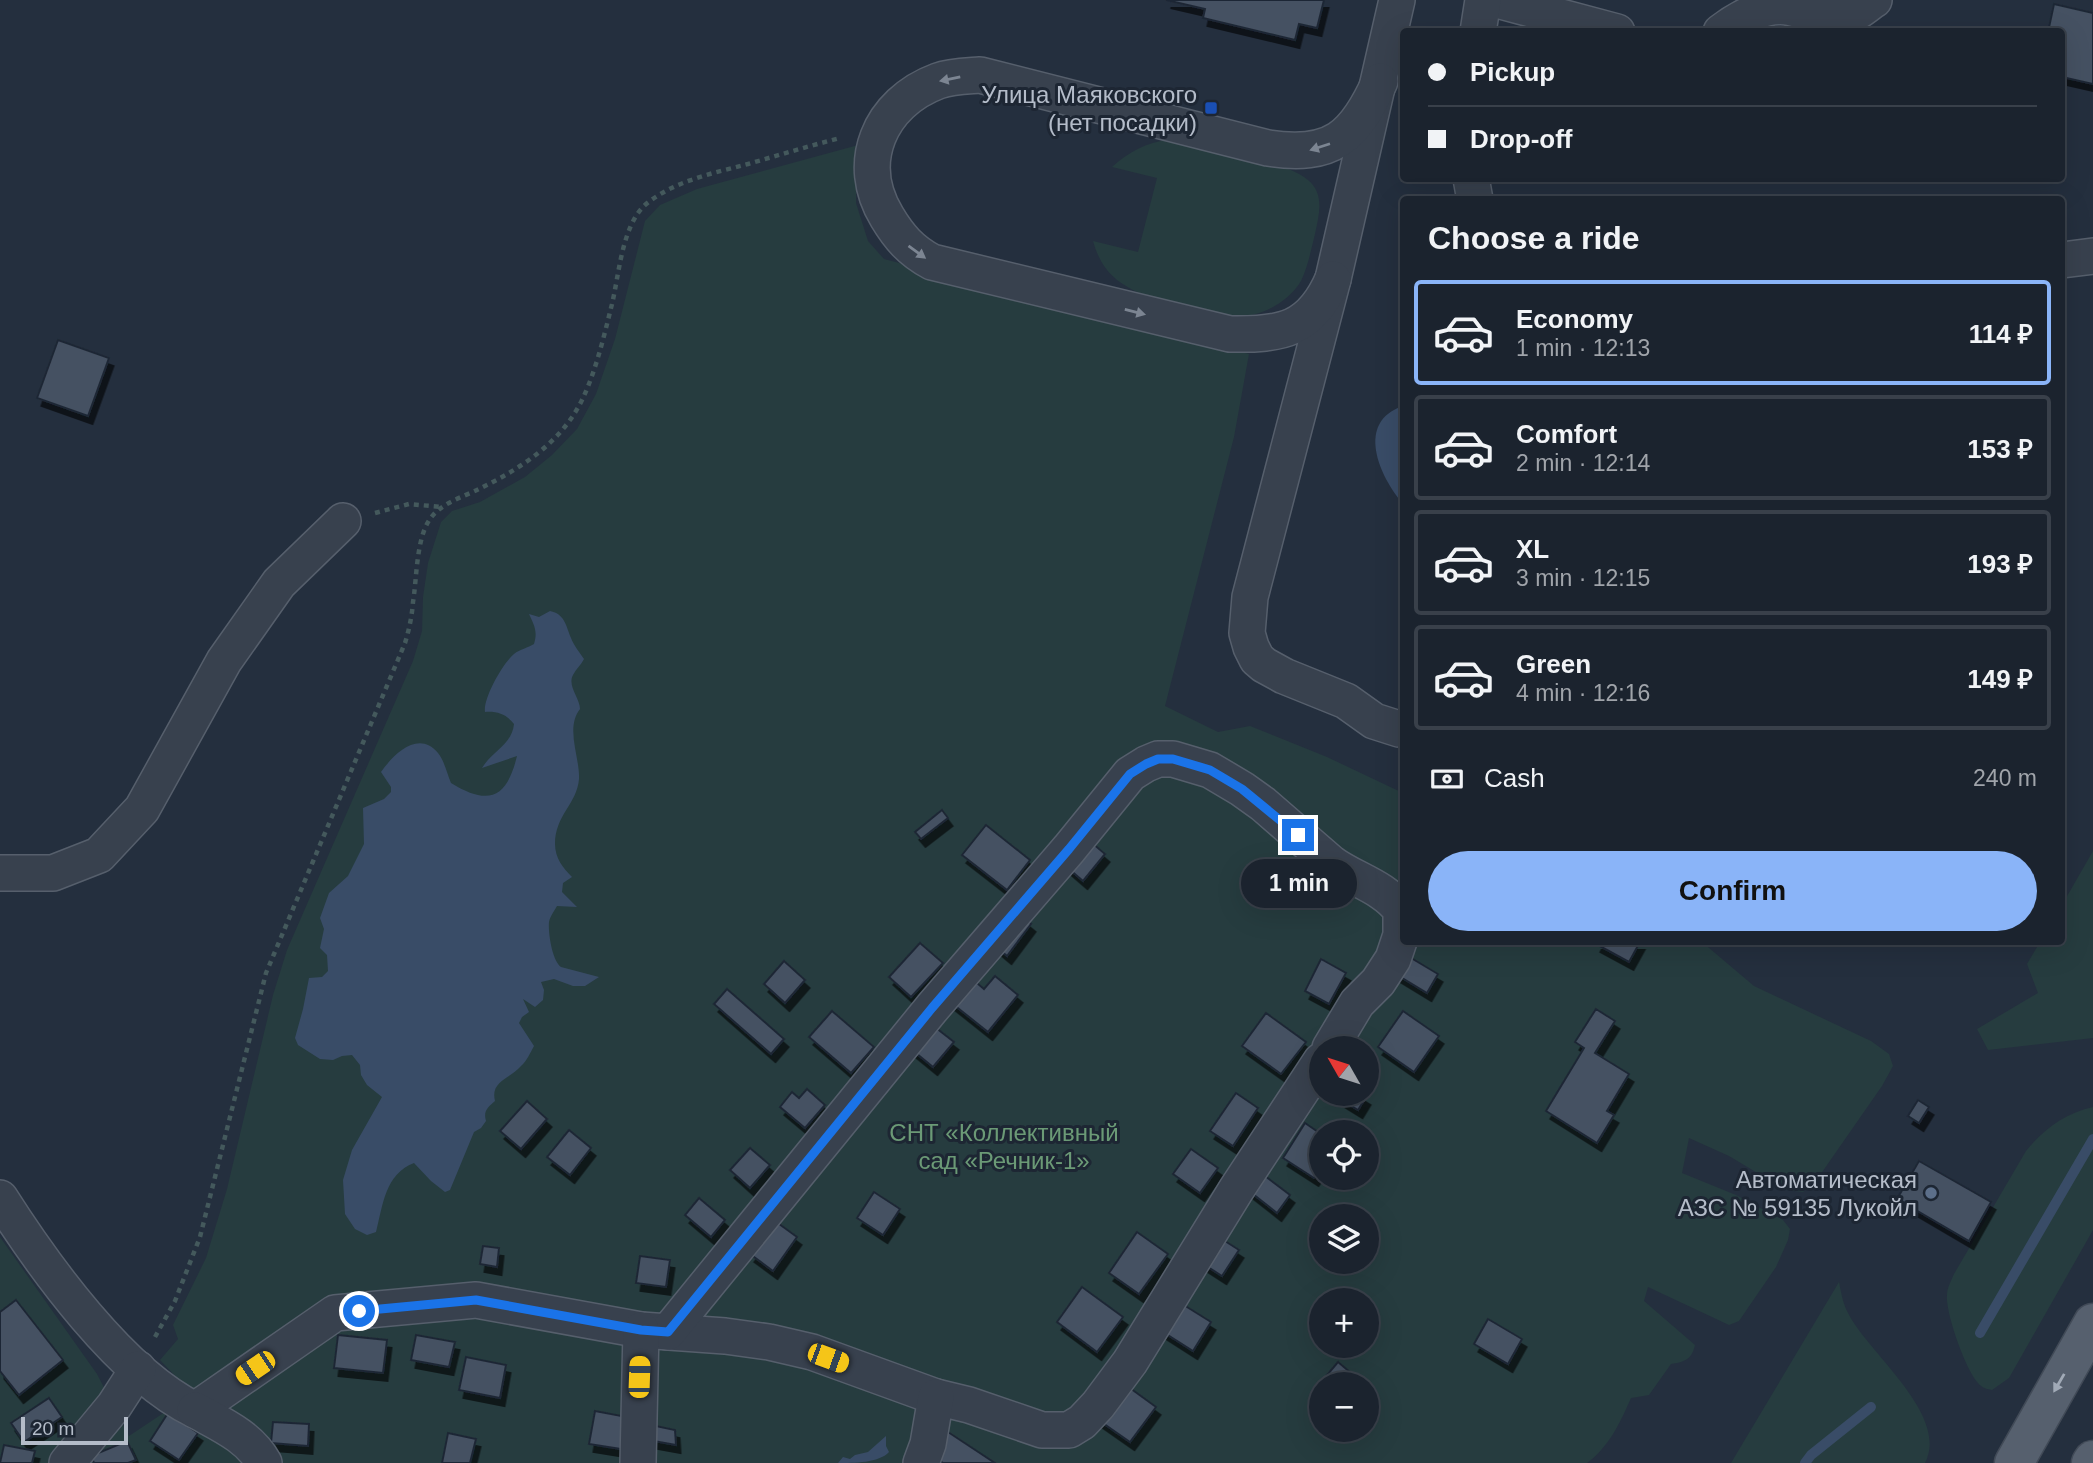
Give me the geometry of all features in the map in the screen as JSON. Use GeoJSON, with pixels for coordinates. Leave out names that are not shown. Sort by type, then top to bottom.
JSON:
{"type":"FeatureCollection","features":[{"type":"Feature","properties":{"kind":"main road"},"geometry":{"type":"LineString","coordinates":[[2014,1463],[2093,1323]]}},
{"type":"Feature","properties":{"kind":"street"},"geometry":{"type":"LineString","coordinates":[[1397,0],[1333,279],[1250,597],[1247,634],[1257,659],[1274,671],[1346,701],[1374,721],[1399,729]]}},
{"type":"Feature","properties":{"kind":"street"},"geometry":{"type":"LineString","coordinates":[[1479,28],[1483,0]]}},
{"type":"Feature","properties":{"kind":"street"},"geometry":{"type":"LineString","coordinates":[[1497,0],[1607,19]]}},
{"type":"Feature","properties":{"kind":"street"},"geometry":{"type":"LineString","coordinates":[[1727,28],[1768,8],[1784,6],[1830,18],[1850,15],[1874,0]]}},
{"type":"Feature","properties":{"kind":"street"},"geometry":{"type":"LineString","coordinates":[[1333,279],[1316,311],[1303,321],[1267,333],[1230,334],[932,262],[916,254],[905,243],[884,212],[873,174],[872,158],[876,139],[881,127],[905,100],[920,89],[952,77],[980,75],[1268,148],[1304,151],[1319,149],[1347,133],[1369,106],[1380,80]]}},
{"type":"Feature","properties":{"kind":"street"},"geometry":{"type":"LineString","coordinates":[[2065,260],[2093,256]]}},
{"type":"Feature","properties":{"kind":"street"},"geometry":{"type":"LineString","coordinates":[[0,873],[53,873],[99,855],[142,809],[224,661],[279,583],[343,521]]}},
{"type":"Feature","properties":{"kind":"street"},"geometry":{"type":"LineString","coordinates":[[638,1463],[655,1331],[1069,849],[1130,774],[1158,759],[1173,759],[1210,770],[1263,804],[1341,871],[1386,894],[1400,909]]}},
{"type":"Feature","properties":{"kind":"street"},"geometry":{"type":"LineString","coordinates":[[1337,1036],[1357,1003],[1378,982],[1392,959],[1400,938]]}},
{"type":"Feature","properties":{"kind":"street"},"geometry":{"type":"LineString","coordinates":[[195,1410],[335,1314],[476,1300],[655,1331],[725,1336],[792,1347],[1042,1430],[1069,1430],[1082,1422],[1098,1405],[1141,1345],[1236,1189],[1309,1079]]}},
{"type":"Feature","properties":{"kind":"street"},"geometry":{"type":"LineString","coordinates":[[0,1198],[19,1227],[110,1342],[173,1399],[239,1434],[264,1463]]}},
{"type":"Feature","properties":{"kind":"street"},"geometry":{"type":"LineString","coordinates":[[66,1463],[114,1406],[138,1369]]}},
{"type":"Feature","properties":{"kind":"street"},"geometry":{"type":"LineString","coordinates":[[921,1463],[928,1444],[936,1397]]}},
{"type":"Feature","properties":{"kind":"path"},"geometry":{"type":"LineString","coordinates":[[138,1369],[175,1301],[200,1237],[267,973],[405,643],[424,530],[430,519],[441,507],[535,457],[568,423],[581,402],[593,372],[612,306],[625,243],[631,225],[642,207],[655,197],[702,176],[881,127]]}},
{"type":"Feature","properties":{"kind":"path"},"geometry":{"type":"LineString","coordinates":[[343,521],[409,504],[441,507]]}},
{"type":"Feature","properties":{"kind":"green space"},"geometry":{"type":"Polygon","coordinates":[[[1169,140],[1281,166],[1308,180],[1313,186],[1319,198],[1319,212],[1306,270],[1295,289],[1280,303],[1252,315],[1212,313],[1149,297],[1129,288],[1101,262],[1093,241],[1138,252],[1157,178],[1112,167],[1138,149],[1169,140]]]}},
{"type":"Feature","properties":{"kind":"green space","name":"СНТ «Коллективный сад «Речник-1»"},"geometry":{"type":"Polygon","coordinates":[[[862,144],[856,182],[856,203],[868,241],[884,259],[1249,354],[1234,437],[1165,706],[1218,732],[1250,726],[1327,757],[1400,792],[1400,945],[1706,945],[1754,986],[1871,1041],[1889,1054],[1893,1066],[1882,1086],[1818,1178],[1803,1192],[1786,1190],[1729,1156],[1689,1138],[1682,1173],[1736,1195],[1783,1220],[1790,1229],[1788,1240],[1776,1267],[1739,1321],[1729,1325],[1648,1287],[1644,1301],[1695,1345],[1694,1350],[1687,1359],[1671,1364],[1649,1395],[1631,1398],[1608,1442],[1595,1457],[1587,1463],[0,1463],[0,1237],[97,1374],[129,1436],[165,1412],[182,1383],[160,1360],[178,1339],[173,1325],[206,1258],[227,1189],[273,995],[287,950],[413,661],[422,631],[428,563],[441,522],[452,511],[480,502],[525,477],[552,455],[577,429],[596,394],[615,339],[645,221],[660,205],[697,189],[862,144]]]}},
{"type":"Feature","properties":{"kind":"green space"},"geometry":{"type":"Polygon","coordinates":[[[2093,851],[2093,1038],[1988,1050],[1977,1029],[2038,993],[2027,964],[2038,945],[2065,945],[2065,900],[2093,851]]]}},
{"type":"Feature","properties":{"kind":"green space"},"geometry":{"type":"Polygon","coordinates":[[[2093,1107],[2093,1230],[2009,1378],[1992,1390],[1985,1388],[1973,1376],[1957,1341],[1947,1303],[1949,1284],[2026,1151],[2040,1135],[2056,1123],[2093,1107]]]}},
{"type":"Feature","properties":{"kind":"green space"},"geometry":{"type":"Polygon","coordinates":[[[1839,1282],[1846,1309],[1858,1329],[1917,1405],[1926,1425],[1930,1444],[1925,1463],[1731,1463],[1839,1282]]]}},
{"type":"Feature","properties":{"kind":"water"},"geometry":{"type":"Polygon","coordinates":[[[1400,408],[1400,500],[1386,479],[1376,450],[1379,424],[1388,414],[1400,408]]]}},
{"type":"Feature","properties":{"kind":"water"},"geometry":{"type":"Polygon","coordinates":[[[550,611],[562,618],[584,659],[572,679],[580,709],[573,734],[579,779],[574,796],[558,825],[555,844],[560,862],[572,877],[563,883],[562,892],[577,907],[557,906],[549,922],[550,939],[555,959],[561,967],[599,977],[585,986],[573,986],[554,979],[541,982],[543,1000],[535,1007],[523,999],[529,1012],[519,1023],[534,1046],[523,1064],[495,1089],[495,1101],[488,1107],[486,1121],[474,1132],[450,1190],[445,1192],[414,1163],[404,1168],[391,1183],[383,1201],[376,1232],[367,1235],[355,1229],[345,1214],[343,1180],[352,1150],[382,1097],[367,1085],[361,1075],[360,1065],[352,1055],[333,1060],[320,1059],[298,1045],[295,1038],[309,978],[322,977],[328,971],[327,955],[320,948],[324,929],[320,918],[329,893],[348,876],[364,844],[363,808],[384,799],[391,792],[391,787],[381,772],[399,752],[414,744],[430,746],[438,753],[451,783],[476,795],[495,794],[508,781],[517,756],[482,768],[506,743],[514,724],[502,714],[485,712],[485,706],[499,673],[510,659],[516,652],[534,644],[534,625],[529,614],[539,617],[550,611]]]}},
{"type":"Feature","properties":{"kind":"water"},"geometry":{"type":"Polygon","coordinates":[[[886,1436],[889,1452],[885,1456],[866,1462],[838,1463],[843,1457],[850,1459],[868,1452],[886,1436]]]}},
{"type":"Feature","properties":{"kind":"building"},"geometry":{"type":"Polygon","coordinates":[[[1166,0],[1324,0],[1317,28],[1299,24],[1295,40],[1203,18],[1205,9],[1166,0]]]}},
{"type":"Feature","properties":{"kind":"building"},"geometry":{"type":"Polygon","coordinates":[[[2054,4],[2093,13],[2093,84],[2065,78],[2065,28],[2049,28],[2054,4]]]}},
{"type":"Feature","properties":{"kind":"building"},"geometry":{"type":"Polygon","coordinates":[[[58,340],[109,358],[88,416],[37,398],[58,340]]]}},
{"type":"Feature","properties":{"kind":"building"},"geometry":{"type":"Polygon","coordinates":[[[942,810],[948,818],[921,839],[915,832],[942,810]]]}},
{"type":"Feature","properties":{"kind":"building"},"geometry":{"type":"Polygon","coordinates":[[[986,825],[1030,860],[1007,890],[962,855],[986,825]]]}},
{"type":"Feature","properties":{"kind":"building"},"geometry":{"type":"Polygon","coordinates":[[[1084,836],[1105,854],[1083,881],[1062,863],[1084,836]]]}},
{"type":"Feature","properties":{"kind":"building"},"geometry":{"type":"Polygon","coordinates":[[[1019,914],[1031,924],[1007,956],[994,945],[1019,914]]]}},
{"type":"Feature","properties":{"kind":"building"},"geometry":{"type":"Polygon","coordinates":[[[920,943],[943,963],[911,997],[889,977],[920,943]]]}},
{"type":"Feature","properties":{"kind":"building"},"geometry":{"type":"Polygon","coordinates":[[[1598,945],[1638,945],[1629,962],[1598,945]]]}},
{"type":"Feature","properties":{"kind":"building"},"geometry":{"type":"Polygon","coordinates":[[[1406,955],[1438,974],[1427,993],[1394,973],[1406,955]]]}},
{"type":"Feature","properties":{"kind":"building"},"geometry":{"type":"Polygon","coordinates":[[[1321,959],[1346,973],[1329,1004],[1305,991],[1321,959]]]}},
{"type":"Feature","properties":{"kind":"building"},"geometry":{"type":"Polygon","coordinates":[[[784,961],[805,980],[785,1003],[764,984],[784,961]]]}},
{"type":"Feature","properties":{"kind":"building"},"geometry":{"type":"Polygon","coordinates":[[[969,976],[984,989],[995,976],[1018,995],[988,1032],[949,1001],[969,976]]]}},
{"type":"Feature","properties":{"kind":"building"},"geometry":{"type":"Polygon","coordinates":[[[727,989],[784,1039],[771,1054],[714,1004],[727,989]]]}},
{"type":"Feature","properties":{"kind":"building"},"geometry":{"type":"Polygon","coordinates":[[[1596,1009],[1615,1021],[1595,1053],[1629,1074],[1607,1111],[1614,1115],[1597,1143],[1546,1111],[1584,1048],[1575,1042],[1596,1009]]]}},
{"type":"Feature","properties":{"kind":"building"},"geometry":{"type":"Polygon","coordinates":[[[832,1011],[874,1047],[851,1073],[809,1037],[832,1011]]]}},
{"type":"Feature","properties":{"kind":"building"},"geometry":{"type":"Polygon","coordinates":[[[1403,1011],[1439,1036],[1414,1072],[1379,1046],[1403,1011]]]}},
{"type":"Feature","properties":{"kind":"building"},"geometry":{"type":"Polygon","coordinates":[[[1266,1013],[1306,1042],[1281,1074],[1242,1046],[1266,1013]]]}},
{"type":"Feature","properties":{"kind":"building"},"geometry":{"type":"Polygon","coordinates":[[[931,1024],[954,1042],[933,1067],[911,1049],[931,1024]]]}},
{"type":"Feature","properties":{"kind":"building"},"geometry":{"type":"Polygon","coordinates":[[[807,1089],[825,1105],[805,1128],[780,1107],[792,1092],[799,1098],[807,1089]]]}},
{"type":"Feature","properties":{"kind":"building"},"geometry":{"type":"Polygon","coordinates":[[[1236,1093],[1258,1108],[1233,1146],[1210,1131],[1236,1093]]]}},
{"type":"Feature","properties":{"kind":"building"},"geometry":{"type":"Polygon","coordinates":[[[1918,1100],[1929,1107],[1919,1123],[1908,1116],[1918,1100]]]}},
{"type":"Feature","properties":{"kind":"building"},"geometry":{"type":"Polygon","coordinates":[[[527,1101],[547,1119],[521,1149],[500,1131],[527,1101]]]}},
{"type":"Feature","properties":{"kind":"building"},"geometry":{"type":"Polygon","coordinates":[[[1305,1123],[1309,1126],[1309,1175],[1283,1158],[1305,1123]]]}},
{"type":"Feature","properties":{"kind":"building"},"geometry":{"type":"Polygon","coordinates":[[[569,1130],[591,1148],[570,1175],[547,1157],[569,1130]]]}},
{"type":"Feature","properties":{"kind":"building"},"geometry":{"type":"Polygon","coordinates":[[[750,1148],[770,1165],[750,1188],[730,1170],[750,1148]]]}},
{"type":"Feature","properties":{"kind":"building"},"geometry":{"type":"Polygon","coordinates":[[[1191,1149],[1218,1168],[1200,1193],[1173,1174],[1191,1149]]]}},
{"type":"Feature","properties":{"kind":"building"},"geometry":{"type":"Polygon","coordinates":[[[1919,1161],[1991,1202],[1969,1241],[1897,1199],[1919,1161]]]}},
{"type":"Feature","properties":{"kind":"building"},"geometry":{"type":"Polygon","coordinates":[[[1257,1170],[1290,1195],[1277,1213],[1244,1187],[1257,1170]]]}},
{"type":"Feature","properties":{"kind":"building"},"geometry":{"type":"Polygon","coordinates":[[[874,1192],[900,1209],[883,1235],[857,1218],[874,1192]]]}},
{"type":"Feature","properties":{"kind":"building"},"geometry":{"type":"Polygon","coordinates":[[[699,1198],[725,1220],[711,1237],[685,1215],[699,1198]]]}},
{"type":"Feature","properties":{"kind":"building"},"geometry":{"type":"Polygon","coordinates":[[[775,1221],[797,1237],[773,1271],[750,1254],[775,1221]]]}},
{"type":"Feature","properties":{"kind":"building"},"geometry":{"type":"Polygon","coordinates":[[[1137,1232],[1168,1254],[1139,1294],[1109,1273],[1137,1232]]]}},
{"type":"Feature","properties":{"kind":"building"},"geometry":{"type":"Polygon","coordinates":[[[1214,1234],[1239,1250],[1222,1276],[1197,1260],[1214,1234]]]}},
{"type":"Feature","properties":{"kind":"building"},"geometry":{"type":"Polygon","coordinates":[[[483,1246],[499,1248],[497,1267],[480,1264],[483,1246]]]}},
{"type":"Feature","properties":{"kind":"building"},"geometry":{"type":"Polygon","coordinates":[[[640,1256],[670,1260],[666,1287],[636,1283],[640,1256]]]}},
{"type":"Feature","properties":{"kind":"building"},"geometry":{"type":"Polygon","coordinates":[[[1082,1287],[1123,1317],[1097,1352],[1057,1322],[1082,1287]]]}},
{"type":"Feature","properties":{"kind":"building"},"geometry":{"type":"Polygon","coordinates":[[[16,1300],[63,1360],[19,1395],[0,1371],[0,1312],[16,1300]]]}},
{"type":"Feature","properties":{"kind":"building"},"geometry":{"type":"Polygon","coordinates":[[[1179,1302],[1211,1322],[1193,1351],[1160,1330],[1179,1302]]]}},
{"type":"Feature","properties":{"kind":"building"},"geometry":{"type":"Polygon","coordinates":[[[1488,1319],[1522,1339],[1508,1364],[1474,1344],[1488,1319]]]}},
{"type":"Feature","properties":{"kind":"building"},"geometry":{"type":"Polygon","coordinates":[[[338,1335],[387,1340],[383,1373],[334,1368],[338,1335]]]}},
{"type":"Feature","properties":{"kind":"building"},"geometry":{"type":"Polygon","coordinates":[[[416,1335],[455,1342],[449,1367],[411,1360],[416,1335]]]}},
{"type":"Feature","properties":{"kind":"building"},"geometry":{"type":"Polygon","coordinates":[[[466,1357],[506,1365],[500,1398],[459,1390],[466,1357]]]}},
{"type":"Feature","properties":{"kind":"building"},"geometry":{"type":"Polygon","coordinates":[[[1338,1362],[1350,1372],[1330,1372],[1338,1362]]]}},
{"type":"Feature","properties":{"kind":"building"},"geometry":{"type":"Polygon","coordinates":[[[1123,1383],[1156,1407],[1130,1442],[1097,1419],[1123,1383]]]}},
{"type":"Feature","properties":{"kind":"building"},"geometry":{"type":"Polygon","coordinates":[[[49,1398],[62,1417],[24,1442],[11,1423],[49,1398]]]}},
{"type":"Feature","properties":{"kind":"building"},"geometry":{"type":"Polygon","coordinates":[[[595,1411],[627,1417],[621,1449],[589,1444],[595,1411]]]}},
{"type":"Feature","properties":{"kind":"building"},"geometry":{"type":"Polygon","coordinates":[[[168,1413],[198,1433],[179,1460],[150,1441],[168,1413]]]}},
{"type":"Feature","properties":{"kind":"building"},"geometry":{"type":"Polygon","coordinates":[[[273,1422],[309,1424],[308,1446],[271,1443],[273,1422]]]}},
{"type":"Feature","properties":{"kind":"building"},"geometry":{"type":"Polygon","coordinates":[[[651,1425],[675,1430],[676,1445],[648,1440],[651,1425]]]}},
{"type":"Feature","properties":{"kind":"building"},"geometry":{"type":"Polygon","coordinates":[[[948,1432],[995,1463],[943,1463],[933,1456],[948,1432]]]}},
{"type":"Feature","properties":{"kind":"building"},"geometry":{"type":"Polygon","coordinates":[[[448,1433],[476,1439],[470,1463],[442,1463],[448,1433]]]}},
{"type":"Feature","properties":{"kind":"building"},"geometry":{"type":"Polygon","coordinates":[[[127,1441],[136,1460],[128,1463],[94,1463],[91,1456],[127,1441]]]}},
{"type":"Feature","properties":{"kind":"building"},"geometry":{"type":"Polygon","coordinates":[[[4,1445],[35,1451],[32,1463],[0,1463],[4,1445]]]}},
{"type":"Feature","properties":{"kind":"waterway"},"geometry":{"type":"LineString","coordinates":[[1980,1333],[2093,1139]]}},
{"type":"Feature","properties":{"kind":"waterway"},"geometry":{"type":"LineString","coordinates":[[1805,1463],[1811,1455],[1871,1407]]}},
{"type":"Feature","properties":{"kind":"place","name":"Улица Маяковского (нет посадки)"},"geometry":{"type":"Point","coordinates":[1211,108]}},
{"type":"Feature","properties":{"kind":"place","name":"Автоматическая АЗС № 59135 Лукойл"},"geometry":{"type":"Point","coordinates":[1931,1193]}},
{"type":"Feature","properties":{"kind":"route"},"geometry":{"type":"LineString","coordinates":[[359,1311],[476,1300],[641,1330],[668,1332],[932,1008],[1130,774],[1158,759],[1173,759],[1210,770],[1263,804],[1298,835]]}}]}
